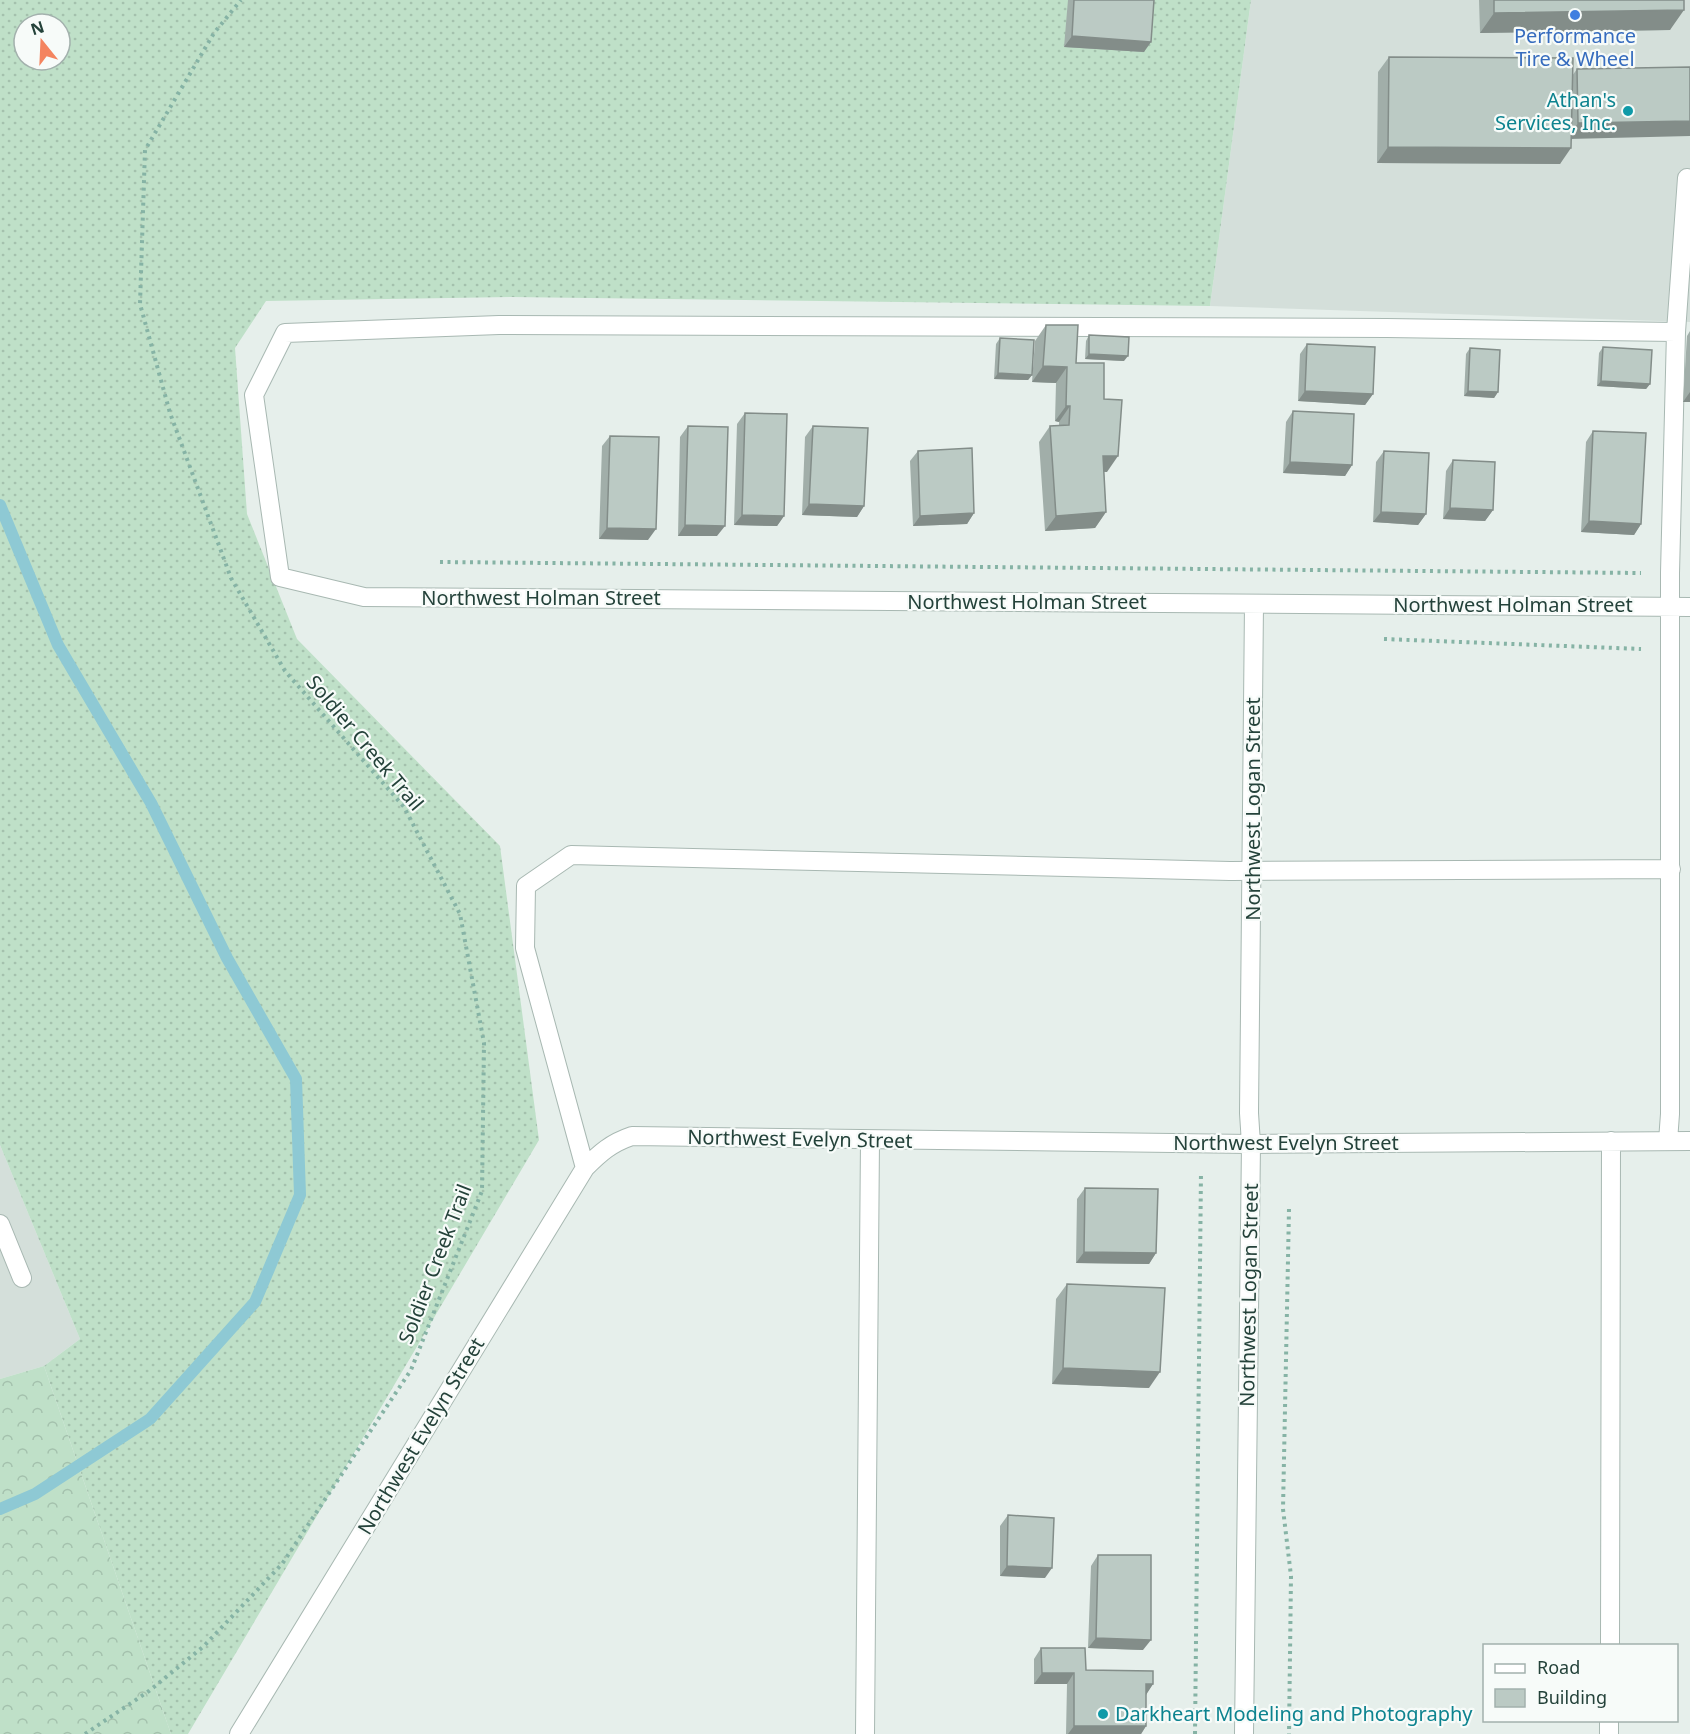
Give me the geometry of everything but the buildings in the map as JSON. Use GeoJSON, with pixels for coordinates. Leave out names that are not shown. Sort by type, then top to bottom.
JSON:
{"type":"FeatureCollection","features":[{"type":"Feature","properties":{"kind":"street"},"geometry":{"type":"LineString","coordinates":[[1668,1141],[1671,1114],[1670,573],[1676,332],[1687,178]]}},
{"type":"Feature","properties":{"kind":"street","name":"Northwest Holman Street"},"geometry":{"type":"LineString","coordinates":[[1676,332],[1387,328],[499,326],[285,333],[254,395],[280,577],[364,597],[1690,607]]}},
{"type":"Feature","properties":{"kind":"street","name":"Northwest Logan Street"},"geometry":{"type":"LineString","coordinates":[[1244,1734],[1254,604]]}},
{"type":"Feature","properties":{"kind":"street"},"geometry":{"type":"LineString","coordinates":[[585,1168],[525,948],[526,886],[571,855],[1252,870],[1671,869]]}},
{"type":"Feature","properties":{"kind":"street","name":"Northwest Evelyn Street"},"geometry":{"type":"LineString","coordinates":[[239,1734],[585,1168],[605,1148],[632,1136],[1201,1144],[1690,1141]]}},
{"type":"Feature","properties":{"kind":"street"},"geometry":{"type":"LineString","coordinates":[[865,1734],[870,1140]]}},
{"type":"Feature","properties":{"kind":"street"},"geometry":{"type":"LineString","coordinates":[[1610,1644],[1611,1141]]}},
{"type":"Feature","properties":{"kind":"street"},"geometry":{"type":"LineString","coordinates":[[0,1224],[22,1278]]}},
{"type":"Feature","properties":{"kind":"path","name":"Soldier Creek Trail"},"geometry":{"type":"LineString","coordinates":[[85,1734],[149,1691],[204,1646],[282,1564],[411,1370],[482,1191],[484,1043],[460,914],[404,807],[285,671],[231,578],[170,414],[140,304],[145,150],[214,33],[241,0]]}},
{"type":"Feature","properties":{"kind":"path"},"geometry":{"type":"LineString","coordinates":[[440,561],[1670,573]]}},
{"type":"Feature","properties":{"kind":"path"},"geometry":{"type":"LineString","coordinates":[[1384,639],[1670,650]]}},
{"type":"Feature","properties":{"kind":"path"},"geometry":{"type":"LineString","coordinates":[[1195,1734],[1201,1144]]}},
{"type":"Feature","properties":{"kind":"path"},"geometry":{"type":"LineString","coordinates":[[1288,1209],[1283,1509],[1291,1576],[1290,1734]]}},
{"type":"Feature","properties":{"kind":"shaded area"},"geometry":{"type":"Polygon","coordinates":[[[1251,0],[1690,0],[1690,322],[1210,306],[1251,0]]]}},
{"type":"Feature","properties":{"kind":"shaded area"},"geometry":{"type":"Polygon","coordinates":[[[0,1145],[80,1339],[44,1366],[0,1379],[0,1145]]]}},
{"type":"Feature","properties":{"kind":"green space"},"geometry":{"type":"Polygon","coordinates":[[[0,0],[1251,0],[1210,306],[511,297],[266,301],[235,348],[247,514],[297,639],[500,846],[539,1140],[188,1734],[171,1734],[44,1366],[80,1339],[0,1145],[0,0]]]}},
{"type":"Feature","properties":{"kind":"green space"},"geometry":{"type":"Polygon","coordinates":[[[44,1366],[171,1734],[0,1734],[0,1379],[44,1366]]]}},
{"type":"Feature","properties":{"kind":"waterway"},"geometry":{"type":"LineString","coordinates":[[0,505],[58,645],[151,803],[227,958],[296,1079],[300,1195],[255,1302],[150,1419],[35,1494],[0,1509]]}},
{"type":"Feature","properties":{"kind":"place","name":"Performance Tire & Wheel"},"geometry":{"type":"Point","coordinates":[1575,15]}},
{"type":"Feature","properties":{"kind":"place","name":"Athan's Services, Inc."},"geometry":{"type":"Point","coordinates":[1628,111]}},
{"type":"Feature","properties":{"kind":"place","name":"Darkheart Modeling and Photography"},"geometry":{"type":"Point","coordinates":[1103,1714]}}]}
